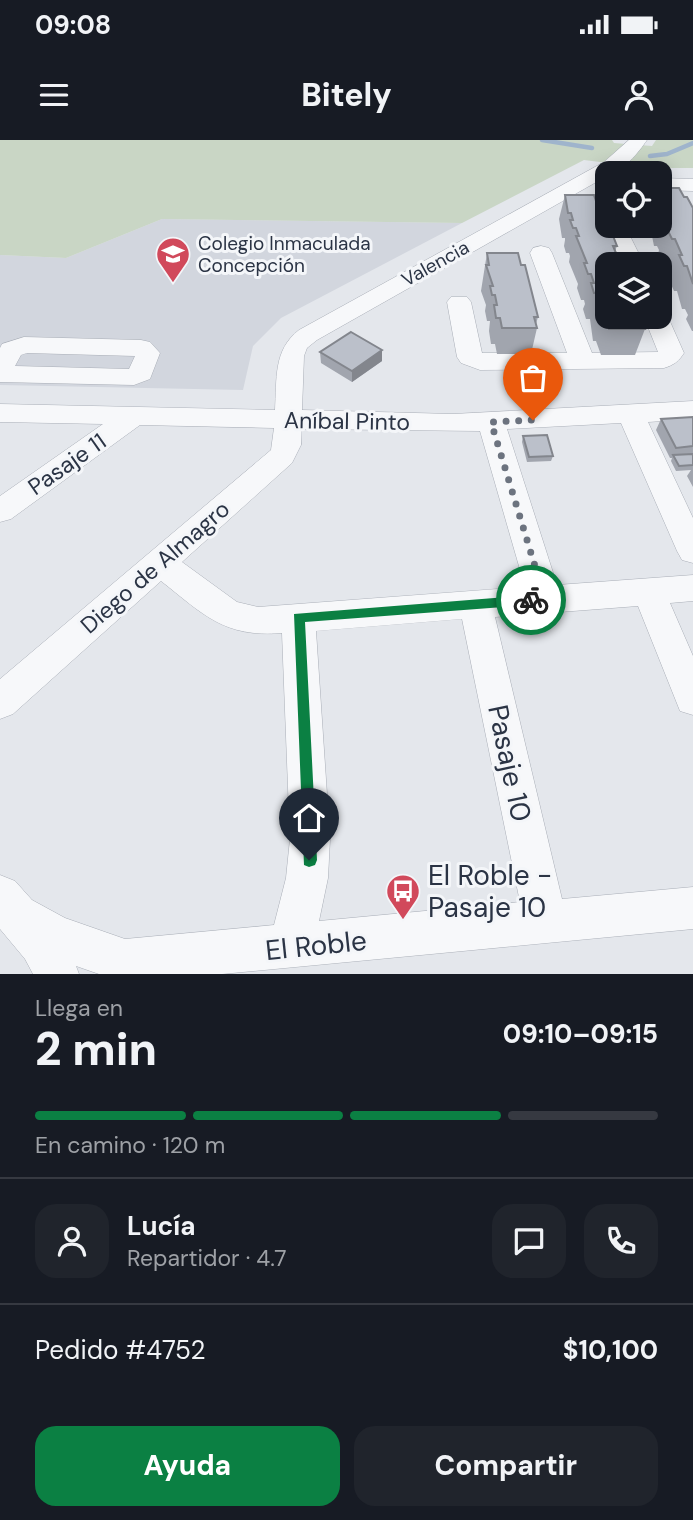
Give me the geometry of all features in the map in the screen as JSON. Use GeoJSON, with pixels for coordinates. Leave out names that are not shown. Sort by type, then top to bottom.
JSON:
{"type":"FeatureCollection","features":[{"type":"Feature","properties":{"kind":"street","name":"Valencia"},"geometry":{"type":"LineString","coordinates":[[287,420],[291,356],[297,344],[308,335],[559,195],[581,195],[628,153],[638,140]]}},
{"type":"Feature","properties":{"kind":"street"},"geometry":{"type":"LineString","coordinates":[[672,184],[693,185]]}},
{"type":"Feature","properties":{"kind":"street"},"geometry":{"type":"LineString","coordinates":[[581,195],[595,189]]}},
{"type":"Feature","properties":{"kind":"street"},"geometry":{"type":"LineString","coordinates":[[541,253],[582,359]]}},
{"type":"Feature","properties":{"kind":"street"},"geometry":{"type":"LineString","coordinates":[[459,302],[470,357],[480,362],[664,360],[672,353],[661,329]]}},
{"type":"Feature","properties":{"kind":"street"},"geometry":{"type":"LineString","coordinates":[[24,345],[141,348],[148,353],[141,373],[134,377],[0,372],[11,350],[24,345]]}},
{"type":"Feature","properties":{"kind":"street","name":"Aníbal Pinto"},"geometry":{"type":"LineString","coordinates":[[0,413],[491,422],[693,410]]}},
{"type":"Feature","properties":{"kind":"street"},"geometry":{"type":"LineString","coordinates":[[631,414],[693,551]]}},
{"type":"Feature","properties":{"kind":"street","name":"Pasaje 11"},"geometry":{"type":"LineString","coordinates":[[0,511],[134,416]]}},
{"type":"Feature","properties":{"kind":"street","name":"Diego de Almagro"},"geometry":{"type":"LineString","coordinates":[[0,702],[282,456],[287,445],[287,420]]}},
{"type":"Feature","properties":{"kind":"street"},"geometry":{"type":"LineString","coordinates":[[491,422],[545,599]]}},
{"type":"Feature","properties":{"kind":"street"},"geometry":{"type":"LineString","coordinates":[[160,564],[228,614],[258,621],[693,588]]}},
{"type":"Feature","properties":{"kind":"street"},"geometry":{"type":"LineString","coordinates":[[649,591],[693,698]]}},
{"type":"Feature","properties":{"kind":"street","name":"Pasaje 10"},"geometry":{"type":"LineString","coordinates":[[475,604],[546,922]]}},
{"type":"Feature","properties":{"kind":"street"},"geometry":{"type":"LineString","coordinates":[[291,947],[307,877],[310,839],[298,618]]}},
{"type":"Feature","properties":{"kind":"street"},"geometry":{"type":"LineString","coordinates":[[9,906],[41,943],[57,974]]}},
{"type":"Feature","properties":{"kind":"street","name":"El Roble"},"geometry":{"type":"LineString","coordinates":[[9,906],[54,936],[125,961],[223,963],[291,947],[693,908]]}},
{"type":"Feature","properties":{"kind":"shaded area","name":"Colegio Inmaculada Concepción"},"geometry":{"type":"Polygon","coordinates":[[[162,219],[462,223],[281,318],[253,346],[243,390],[0,385],[0,255],[66,258],[162,219]]]}},
{"type":"Feature","properties":{"kind":"green space"},"geometry":{"type":"Polygon","coordinates":[[[0,140],[612,140],[614,143],[652,146],[656,140],[693,140],[693,168],[672,168],[672,161],[584,160],[462,223],[162,219],[66,258],[0,255],[0,140]]]}},
{"type":"Feature","properties":{"kind":"building"},"geometry":{"type":"Polygon","coordinates":[[[672,188],[679,188],[693,208],[693,284],[687,266],[684,266],[679,255],[682,255],[675,239],[672,239],[672,188]]]}},
{"type":"Feature","properties":{"kind":"building"},"geometry":{"type":"Polygon","coordinates":[[[565,195],[594,195],[595,238],[614,238],[617,246],[613,246],[615,252],[595,252],[595,293],[591,274],[588,274],[584,263],[587,263],[576,236],[579,236],[570,220],[573,220],[571,213],[568,213],[565,195]]]}},
{"type":"Feature","properties":{"kind":"building"},"geometry":{"type":"Polygon","coordinates":[[[487,253],[518,253],[521,265],[525,265],[538,317],[534,317],[537,328],[502,328],[500,318],[496,318],[494,305],[497,305],[490,286],[493,286],[486,265],[489,265],[487,253]]]}},
{"type":"Feature","properties":{"kind":"building"},"geometry":{"type":"Polygon","coordinates":[[[351,332],[382,350],[352,371],[320,352],[351,332]]]}},
{"type":"Feature","properties":{"kind":"building"},"geometry":{"type":"Polygon","coordinates":[[[693,417],[693,446],[676,448],[661,419],[693,417]]]}},
{"type":"Feature","properties":{"kind":"building"},"geometry":{"type":"Polygon","coordinates":[[[547,435],[553,456],[529,457],[523,436],[547,435]]]}},
{"type":"Feature","properties":{"kind":"building"},"geometry":{"type":"Polygon","coordinates":[[[693,454],[693,465],[679,466],[673,455],[693,454]]]}},
{"type":"Feature","properties":{"kind":"waterway"},"geometry":{"type":"LineString","coordinates":[[542,140],[592,148]]}},
{"type":"Feature","properties":{"kind":"waterway"},"geometry":{"type":"LineString","coordinates":[[650,156],[667,154],[693,143]]}},
{"type":"Feature","properties":{"kind":"way so far"},"geometry":{"type":"LineString","coordinates":[[531,600],[545,599],[491,422],[533,420]]}},
{"type":"Feature","properties":{"kind":"place","name":"Colegio Inmaculada Concepción"},"geometry":{"type":"Point","coordinates":[173,284]}},
{"type":"Feature","properties":{"kind":"place","name":"El Roble - Pasaje 10"},"geometry":{"type":"Point","coordinates":[403,921]}},
{"type":"Feature","properties":{"kind":"route"},"geometry":{"type":"LineString","coordinates":[[309,860],[298,618],[531,600]]}}]}
